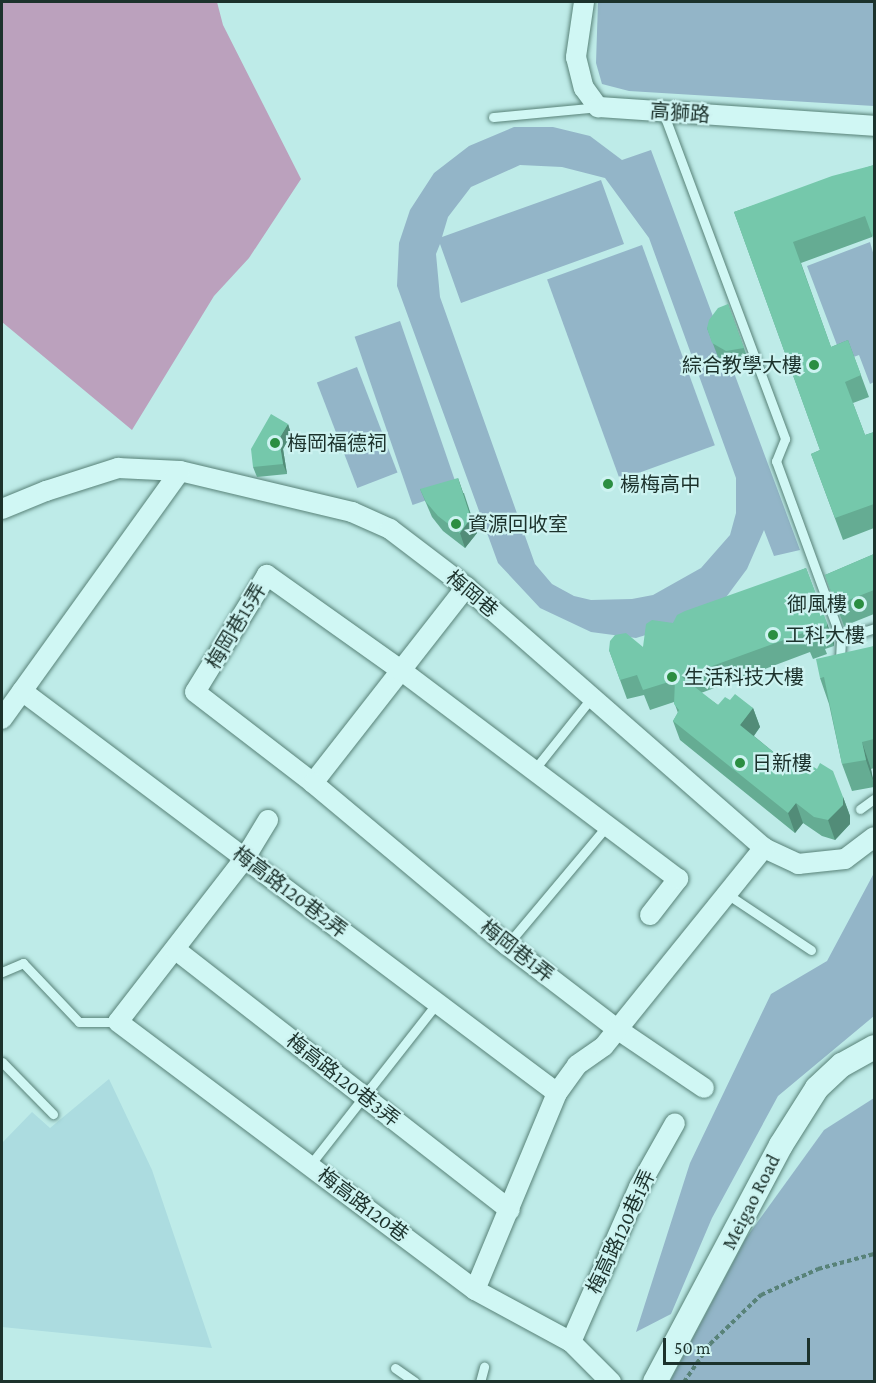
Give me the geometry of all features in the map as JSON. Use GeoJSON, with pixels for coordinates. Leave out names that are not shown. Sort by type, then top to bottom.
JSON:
{"type":"FeatureCollection","features":[{"type":"Feature","properties":{"kind":"street"},"geometry":{"type":"LineString","coordinates":[[584,2],[576,57],[584,88],[598,107]]}},
{"type":"Feature","properties":{"kind":"street","name":"高獅路"},"geometry":{"type":"LineString","coordinates":[[598,107],[874,126]]}},
{"type":"Feature","properties":{"kind":"street","name":"梅岡巷"},"geometry":{"type":"LineString","coordinates":[[2,509],[46,491],[118,468],[180,471],[352,512],[390,529],[466,587],[764,848],[798,864],[845,859],[874,837]]}},
{"type":"Feature","properties":{"kind":"street"},"geometry":{"type":"LineString","coordinates":[[2,719],[180,471]]}},
{"type":"Feature","properties":{"kind":"street","name":"梅岡巷15弄"},"geometry":{"type":"LineString","coordinates":[[418,870],[313,783],[195,692],[267,575],[402,671],[678,879],[650,915]]}},
{"type":"Feature","properties":{"kind":"street"},"geometry":{"type":"LineString","coordinates":[[313,783],[466,587]]}},
{"type":"Feature","properties":{"kind":"street","name":"梅高路120巷2弄"},"geometry":{"type":"LineString","coordinates":[[22,691],[557,1093]]}},
{"type":"Feature","properties":{"kind":"street"},"geometry":{"type":"LineString","coordinates":[[118,1022],[245,858],[268,820]]}},
{"type":"Feature","properties":{"kind":"street"},"geometry":{"type":"LineString","coordinates":[[475,1290],[557,1093],[577,1065],[604,1046],[764,848]]}},
{"type":"Feature","properties":{"kind":"street","name":"梅岡巷1弄"},"geometry":{"type":"LineString","coordinates":[[418,870],[507,945],[617,1029],[704,1088]]}},
{"type":"Feature","properties":{"kind":"street","name":"梅高路120巷3弄"},"geometry":{"type":"LineString","coordinates":[[176,950],[510,1210]]}},
{"type":"Feature","properties":{"kind":"street","name":"梅高路120巷"},"geometry":{"type":"LineString","coordinates":[[118,1022],[475,1290],[571,1342],[611,1382]]}},
{"type":"Feature","properties":{"kind":"street","name":"Meigao Road"},"geometry":{"type":"LineString","coordinates":[[655,1382],[781,1145],[818,1088],[842,1065],[874,1047]]}},
{"type":"Feature","properties":{"kind":"street","name":"梅高路120巷1弄"},"geometry":{"type":"LineString","coordinates":[[571,1342],[639,1187],[675,1123]]}},
{"type":"Feature","properties":{"kind":"lane"},"geometry":{"type":"LineString","coordinates":[[493,117],[598,107]]}},
{"type":"Feature","properties":{"kind":"lane"},"geometry":{"type":"LineString","coordinates":[[663,111],[785,440],[776,461],[841,639],[840,659],[831,666]]}},
{"type":"Feature","properties":{"kind":"lane"},"geometry":{"type":"LineString","coordinates":[[841,639],[874,628]]}},
{"type":"Feature","properties":{"kind":"lane"},"geometry":{"type":"LineString","coordinates":[[534,770],[592,697]]}},
{"type":"Feature","properties":{"kind":"lane"},"geometry":{"type":"LineString","coordinates":[[860,809],[874,799]]}},
{"type":"Feature","properties":{"kind":"lane"},"geometry":{"type":"LineString","coordinates":[[507,945],[607,826]]}},
{"type":"Feature","properties":{"kind":"lane"},"geometry":{"type":"LineString","coordinates":[[727,894],[812,950]]}},
{"type":"Feature","properties":{"kind":"lane"},"geometry":{"type":"LineString","coordinates":[[2,972],[23,963],[79,1022],[118,1022]]}},
{"type":"Feature","properties":{"kind":"lane"},"geometry":{"type":"LineString","coordinates":[[310,1165],[437,1003]]}},
{"type":"Feature","properties":{"kind":"lane"},"geometry":{"type":"LineString","coordinates":[[2,1062],[52,1114]]}},
{"type":"Feature","properties":{"kind":"lane"},"geometry":{"type":"LineString","coordinates":[[480,1382],[484,1367]]}},
{"type":"Feature","properties":{"kind":"lane"},"geometry":{"type":"LineString","coordinates":[[395,1368],[415,1382]]}},
{"type":"Feature","properties":{"kind":"path"},"geometry":{"type":"LineString","coordinates":[[684,1382],[710,1344],[761,1295],[818,1269],[874,1254]]}},
{"type":"Feature","properties":{"kind":"shaded area"},"geometry":{"type":"Polygon","coordinates":[[[2,2],[217,2],[223,25],[301,179],[249,258],[214,296],[132,430],[2,322],[2,2]]]}},
{"type":"Feature","properties":{"kind":"shaded area"},"geometry":{"type":"Polygon","coordinates":[[[598,2],[874,2],[874,106],[629,91],[602,84],[596,63],[598,2]]]}},
{"type":"Feature","properties":{"kind":"shaded area"},"geometry":{"type":"Polygon","coordinates":[[[514,127],[553,127],[590,136],[622,160],[651,150],[800,550],[774,556],[764,530],[747,569],[721,604],[682,624],[636,638],[591,632],[540,608],[498,563],[397,286],[399,243],[410,210],[434,173],[469,146],[514,127]],[[520,165],[471,187],[448,217],[442,237],[601,180],[624,244],[461,303],[440,244],[436,254],[440,297],[535,564],[552,584],[574,596],[591,600],[632,599],[653,595],[701,568],[730,535],[736,513],[736,478],[649,238],[605,178],[562,167],[520,165]]]}},
{"type":"Feature","properties":{"kind":"shaded area"},"geometry":{"type":"Polygon","coordinates":[[[870,242],[874,256],[874,382],[870,384],[859,355],[843,361],[807,266],[870,242]]]}},
{"type":"Feature","properties":{"kind":"shaded area"},"geometry":{"type":"Polygon","coordinates":[[[642,245],[715,445],[620,480],[547,280],[642,245]]]}},
{"type":"Feature","properties":{"kind":"shaded area"},"geometry":{"type":"Polygon","coordinates":[[[400,321],[458,489],[413,505],[355,337],[400,321]]]}},
{"type":"Feature","properties":{"kind":"shaded area"},"geometry":{"type":"Polygon","coordinates":[[[357,367],[397,472],[357,488],[317,382],[357,367]]]}},
{"type":"Feature","properties":{"kind":"shaded area"},"geometry":{"type":"Polygon","coordinates":[[[874,873],[874,1016],[778,1096],[712,1218],[671,1314],[636,1332],[690,1163],[771,994],[827,961],[874,873]]]}},
{"type":"Feature","properties":{"kind":"shaded area"},"geometry":{"type":"Polygon","coordinates":[[[109,1079],[152,1170],[212,1348],[2,1327],[2,1143],[32,1112],[50,1128],[109,1079]]]}},
{"type":"Feature","properties":{"kind":"shaded area"},"geometry":{"type":"Polygon","coordinates":[[[874,1098],[874,1381],[670,1381],[746,1238],[824,1130],[874,1098]]]}},
{"type":"Feature","properties":{"kind":"building","name":"綜合教學大樓"},"geometry":{"type":"Polygon","coordinates":[[[874,165],[874,241],[865,216],[793,242],[831,347],[848,340],[861,375],[845,382],[865,435],[874,432],[874,504],[835,518],[811,454],[820,450],[734,212],[832,176],[874,165]]]}},
{"type":"Feature","properties":{"kind":"building"},"geometry":{"type":"Polygon","coordinates":[[[728,304],[744,348],[726,351],[712,343],[707,328],[709,320],[718,308],[728,304]]]}},
{"type":"Feature","properties":{"kind":"building"},"geometry":{"type":"Polygon","coordinates":[[[271,414],[288,424],[279,439],[283,464],[253,467],[251,449],[271,414]]]}},
{"type":"Feature","properties":{"kind":"building","name":"資源回收室"},"geometry":{"type":"Polygon","coordinates":[[[458,478],[471,518],[460,533],[438,516],[426,502],[420,489],[458,478]]]}},
{"type":"Feature","properties":{"kind":"building"},"geometry":{"type":"Polygon","coordinates":[[[874,554],[874,590],[836,605],[825,575],[874,554]]]}},
{"type":"Feature","properties":{"kind":"building"},"geometry":{"type":"Polygon","coordinates":[[[806,568],[827,623],[827,626],[818,629],[820,635],[806,639],[803,633],[682,677],[718,705],[725,697],[730,700],[735,694],[753,708],[740,725],[799,773],[807,763],[817,769],[820,763],[833,771],[843,797],[843,805],[828,820],[814,817],[796,803],[788,813],[673,721],[679,710],[674,704],[675,680],[643,690],[637,675],[620,680],[609,650],[610,641],[615,635],[626,633],[643,647],[646,624],[652,620],[673,623],[677,615],[685,611],[806,568]]]}},
{"type":"Feature","properties":{"kind":"building"},"geometry":{"type":"Polygon","coordinates":[[[874,646],[874,739],[862,742],[866,760],[842,764],[824,677],[820,678],[816,659],[874,646]]]}},
{"type":"Feature","properties":{"kind":"place","name":"綜合教學大樓"},"geometry":{"type":"Point","coordinates":[814,365]}},
{"type":"Feature","properties":{"kind":"place","name":"梅岡福德祠"},"geometry":{"type":"Point","coordinates":[275,443]}},
{"type":"Feature","properties":{"kind":"place","name":"楊梅高中"},"geometry":{"type":"Point","coordinates":[608,484]}},
{"type":"Feature","properties":{"kind":"place","name":"資源回收室"},"geometry":{"type":"Point","coordinates":[456,524]}},
{"type":"Feature","properties":{"kind":"place","name":"御風樓"},"geometry":{"type":"Point","coordinates":[859,604]}},
{"type":"Feature","properties":{"kind":"place","name":"工科大樓"},"geometry":{"type":"Point","coordinates":[773,635]}},
{"type":"Feature","properties":{"kind":"place","name":"生活科技大樓"},"geometry":{"type":"Point","coordinates":[672,677]}},
{"type":"Feature","properties":{"kind":"place","name":"日新樓"},"geometry":{"type":"Point","coordinates":[740,763]}}]}
